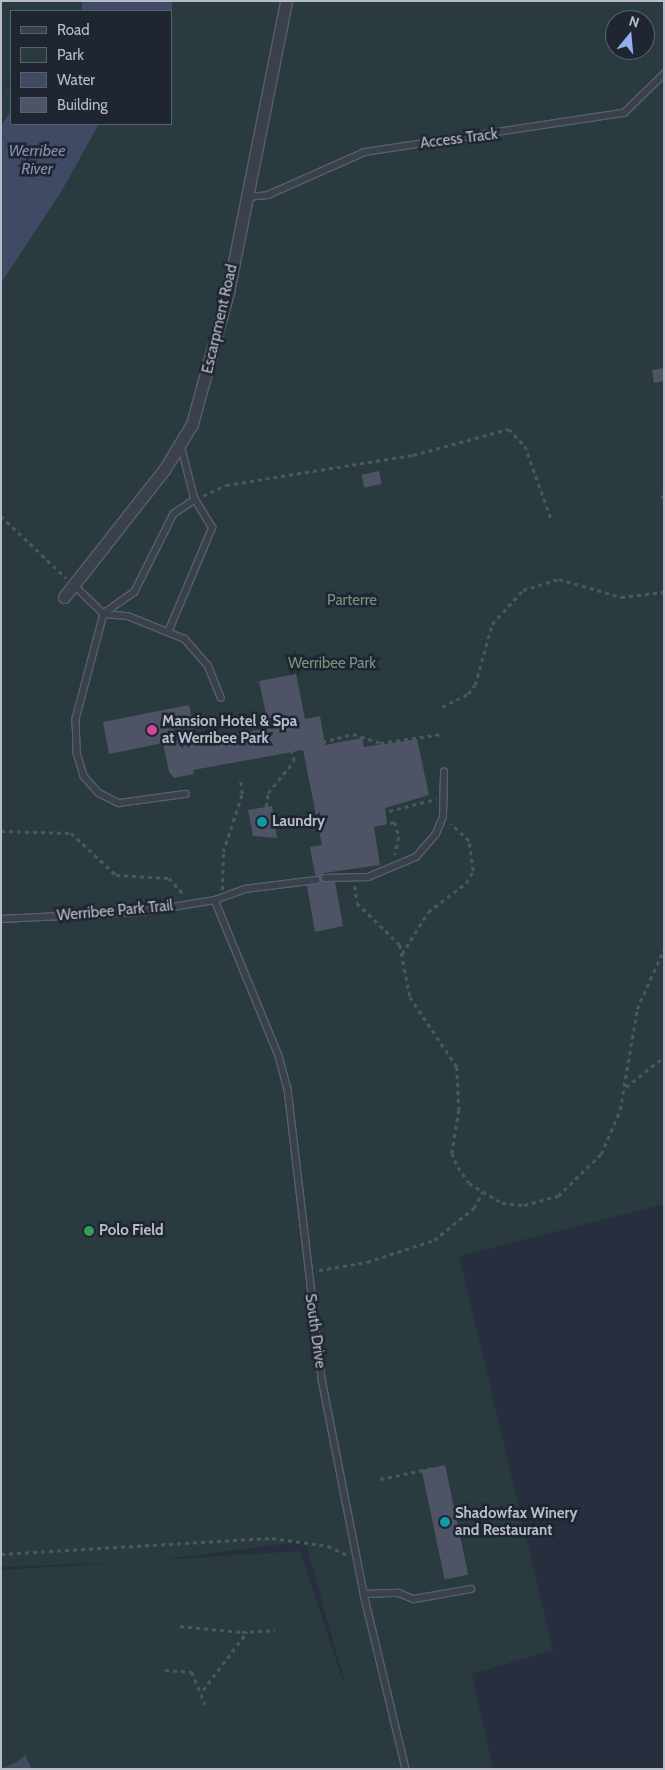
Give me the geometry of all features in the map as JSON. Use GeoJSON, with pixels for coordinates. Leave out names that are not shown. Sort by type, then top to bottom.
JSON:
{"type":"FeatureCollection","features":[{"type":"Feature","properties":{"kind":"street","name":"Escarpment Road"},"geometry":{"type":"LineString","coordinates":[[64,597],[180,443],[204,389],[247,197],[286,1]]}},
{"type":"Feature","properties":{"kind":"lane","name":"Access Track"},"geometry":{"type":"LineString","coordinates":[[247,197],[268,195],[365,152],[624,113],[664,74]]}},
{"type":"Feature","properties":{"kind":"lane"},"geometry":{"type":"LineString","coordinates":[[169,630],[212,528],[195,500],[180,443]]}},
{"type":"Feature","properties":{"kind":"lane"},"geometry":{"type":"LineString","coordinates":[[185,794],[119,803],[100,793],[84,776],[77,753],[76,719],[104,614],[135,592],[174,514],[195,500]]}},
{"type":"Feature","properties":{"kind":"lane"},"geometry":{"type":"LineString","coordinates":[[73,584],[104,614],[128,616],[169,630],[196,648],[208,665],[220,698]]}},
{"type":"Feature","properties":{"kind":"lane"},"geometry":{"type":"LineString","coordinates":[[325,878],[359,879],[383,873],[408,862],[430,842],[443,817],[445,797],[444,772]]}},
{"type":"Feature","properties":{"kind":"lane","name":"Werribee Park Trail"},"geometry":{"type":"LineString","coordinates":[[1,919],[141,912],[215,900],[223,896],[316,880]]}},
{"type":"Feature","properties":{"kind":"lane","name":"South Drive"},"geometry":{"type":"LineString","coordinates":[[215,900],[279,1056],[288,1089],[322,1379],[364,1594],[406,1769]]}},
{"type":"Feature","properties":{"kind":"lane"},"geometry":{"type":"LineString","coordinates":[[364,1594],[399,1593],[414,1599],[471,1589]]}},
{"type":"Feature","properties":{"kind":"path"},"geometry":{"type":"LineString","coordinates":[[195,500],[226,486],[413,456],[509,429],[525,446],[552,521]]}},
{"type":"Feature","properties":{"kind":"path"},"geometry":{"type":"LineString","coordinates":[[663,495],[664,503]]}},
{"type":"Feature","properties":{"kind":"path"},"geometry":{"type":"LineString","coordinates":[[1,516],[73,584]]}},
{"type":"Feature","properties":{"kind":"path"},"geometry":{"type":"LineString","coordinates":[[442,708],[472,690],[492,624],[523,590],[559,579],[621,596],[664,592]]}},
{"type":"Feature","properties":{"kind":"path"},"geometry":{"type":"LineString","coordinates":[[266,807],[268,793],[294,761],[291,750],[324,739],[358,734],[380,743],[441,734]]}},
{"type":"Feature","properties":{"kind":"path"},"geometry":{"type":"LineString","coordinates":[[223,896],[223,852],[242,794],[240,778]]}},
{"type":"Feature","properties":{"kind":"path"},"geometry":{"type":"LineString","coordinates":[[389,811],[445,797]]}},
{"type":"Feature","properties":{"kind":"path"},"geometry":{"type":"LineString","coordinates":[[402,955],[420,922],[466,883],[472,871],[469,841],[446,820]]}},
{"type":"Feature","properties":{"kind":"path"},"geometry":{"type":"LineString","coordinates":[[383,873],[399,843],[395,822],[390,823]]}},
{"type":"Feature","properties":{"kind":"path"},"geometry":{"type":"LineString","coordinates":[[1,831],[71,833],[116,875],[169,878],[190,904]]}},
{"type":"Feature","properties":{"kind":"path"},"geometry":{"type":"LineString","coordinates":[[359,879],[354,889],[357,903],[392,933],[402,955],[410,997],[457,1068],[459,1110],[452,1153],[469,1183],[502,1203],[524,1205],[558,1196],[572,1185],[601,1154],[620,1110],[637,1009],[664,949]]}},
{"type":"Feature","properties":{"kind":"path"},"geometry":{"type":"LineString","coordinates":[[625,1088],[664,1057]]}},
{"type":"Feature","properties":{"kind":"path"},"geometry":{"type":"LineString","coordinates":[[308,1271],[367,1262],[434,1240],[474,1208],[482,1192]]}},
{"type":"Feature","properties":{"kind":"path"},"geometry":{"type":"LineString","coordinates":[[380,1479],[433,1468]]}},
{"type":"Feature","properties":{"kind":"path"},"geometry":{"type":"LineString","coordinates":[[1,1554],[272,1538],[328,1546],[358,1560]]}},
{"type":"Feature","properties":{"kind":"path"},"geometry":{"type":"LineString","coordinates":[[180,1626],[247,1632],[275,1630]]}},
{"type":"Feature","properties":{"kind":"path"},"geometry":{"type":"LineString","coordinates":[[203,1690],[247,1632]]}},
{"type":"Feature","properties":{"kind":"path"},"geometry":{"type":"LineString","coordinates":[[165,1670],[192,1672],[203,1690],[205,1704]]}},
{"type":"Feature","properties":{"kind":"green space","name":"Werribee Park"},"geometry":{"type":"Polygon","coordinates":[[[1,1],[664,1],[664,1204],[459,1256],[553,1650],[472,1674],[493,1769],[1,1769],[1,1570],[130,1562],[1,1567],[1,94],[10,80],[10,125],[172,125],[172,10],[10,10],[10,78],[1,92],[1,1]],[[305,1541],[159,1560],[300,1551],[344,1684],[305,1541]]]}},
{"type":"Feature","properties":{"kind":"water"},"geometry":{"type":"Polygon","coordinates":[[[82,1],[172,1],[172,10],[82,10],[82,1]]]}},
{"type":"Feature","properties":{"kind":"water","name":"Werribee River"},"geometry":{"type":"Polygon","coordinates":[[[10,112],[10,125],[98,125],[61,192],[1,283],[1,126],[10,112]]]}},
{"type":"Feature","properties":{"kind":"water"},"geometry":{"type":"Polygon","coordinates":[[[25,1755],[32,1769],[1,1769],[17,1762],[25,1755]]]}},
{"type":"Feature","properties":{"kind":"building"},"geometry":{"type":"Polygon","coordinates":[[[664,368],[664,381],[654,383],[652,370],[664,368]]]}},
{"type":"Feature","properties":{"kind":"building"},"geometry":{"type":"Polygon","coordinates":[[[379,471],[382,484],[364,488],[361,475],[379,471]]]}},
{"type":"Feature","properties":{"kind":"building"},"geometry":{"type":"Polygon","coordinates":[[[296,674],[305,719],[320,716],[325,745],[362,738],[364,747],[417,739],[429,795],[385,808],[387,824],[374,827],[380,865],[324,873],[320,879],[315,875],[310,847],[322,845],[303,750],[193,770],[194,774],[174,778],[169,772],[163,743],[109,754],[103,722],[189,705],[196,741],[269,728],[259,681],[296,674]]]}},
{"type":"Feature","properties":{"kind":"building","name":"Laundry"},"geometry":{"type":"Polygon","coordinates":[[[272,806],[277,838],[253,836],[248,810],[272,806]]]}},
{"type":"Feature","properties":{"kind":"building"},"geometry":{"type":"Polygon","coordinates":[[[321,879],[335,882],[343,926],[315,932],[307,886],[321,879]]]}},
{"type":"Feature","properties":{"kind":"building","name":"Shadowfax Winery and Restaurant"},"geometry":{"type":"Polygon","coordinates":[[[445,1465],[468,1575],[445,1580],[422,1470],[445,1465]]]}},
{"type":"Feature","properties":{"kind":"place","name":"Mansion Hotel & Spa at Werribee Park"},"geometry":{"type":"Point","coordinates":[152,730]}},
{"type":"Feature","properties":{"kind":"place","name":"Laundry"},"geometry":{"type":"Point","coordinates":[262,822]}},
{"type":"Feature","properties":{"kind":"place","name":"Polo Field"},"geometry":{"type":"Point","coordinates":[89,1231]}},
{"type":"Feature","properties":{"kind":"place","name":"Shadowfax Winery and Restaurant"},"geometry":{"type":"Point","coordinates":[445,1522]}},
{"type":"Feature","properties":{"kind":"park label","name":"Parterre"},"geometry":{"type":"Point","coordinates":[352,601]}}]}
